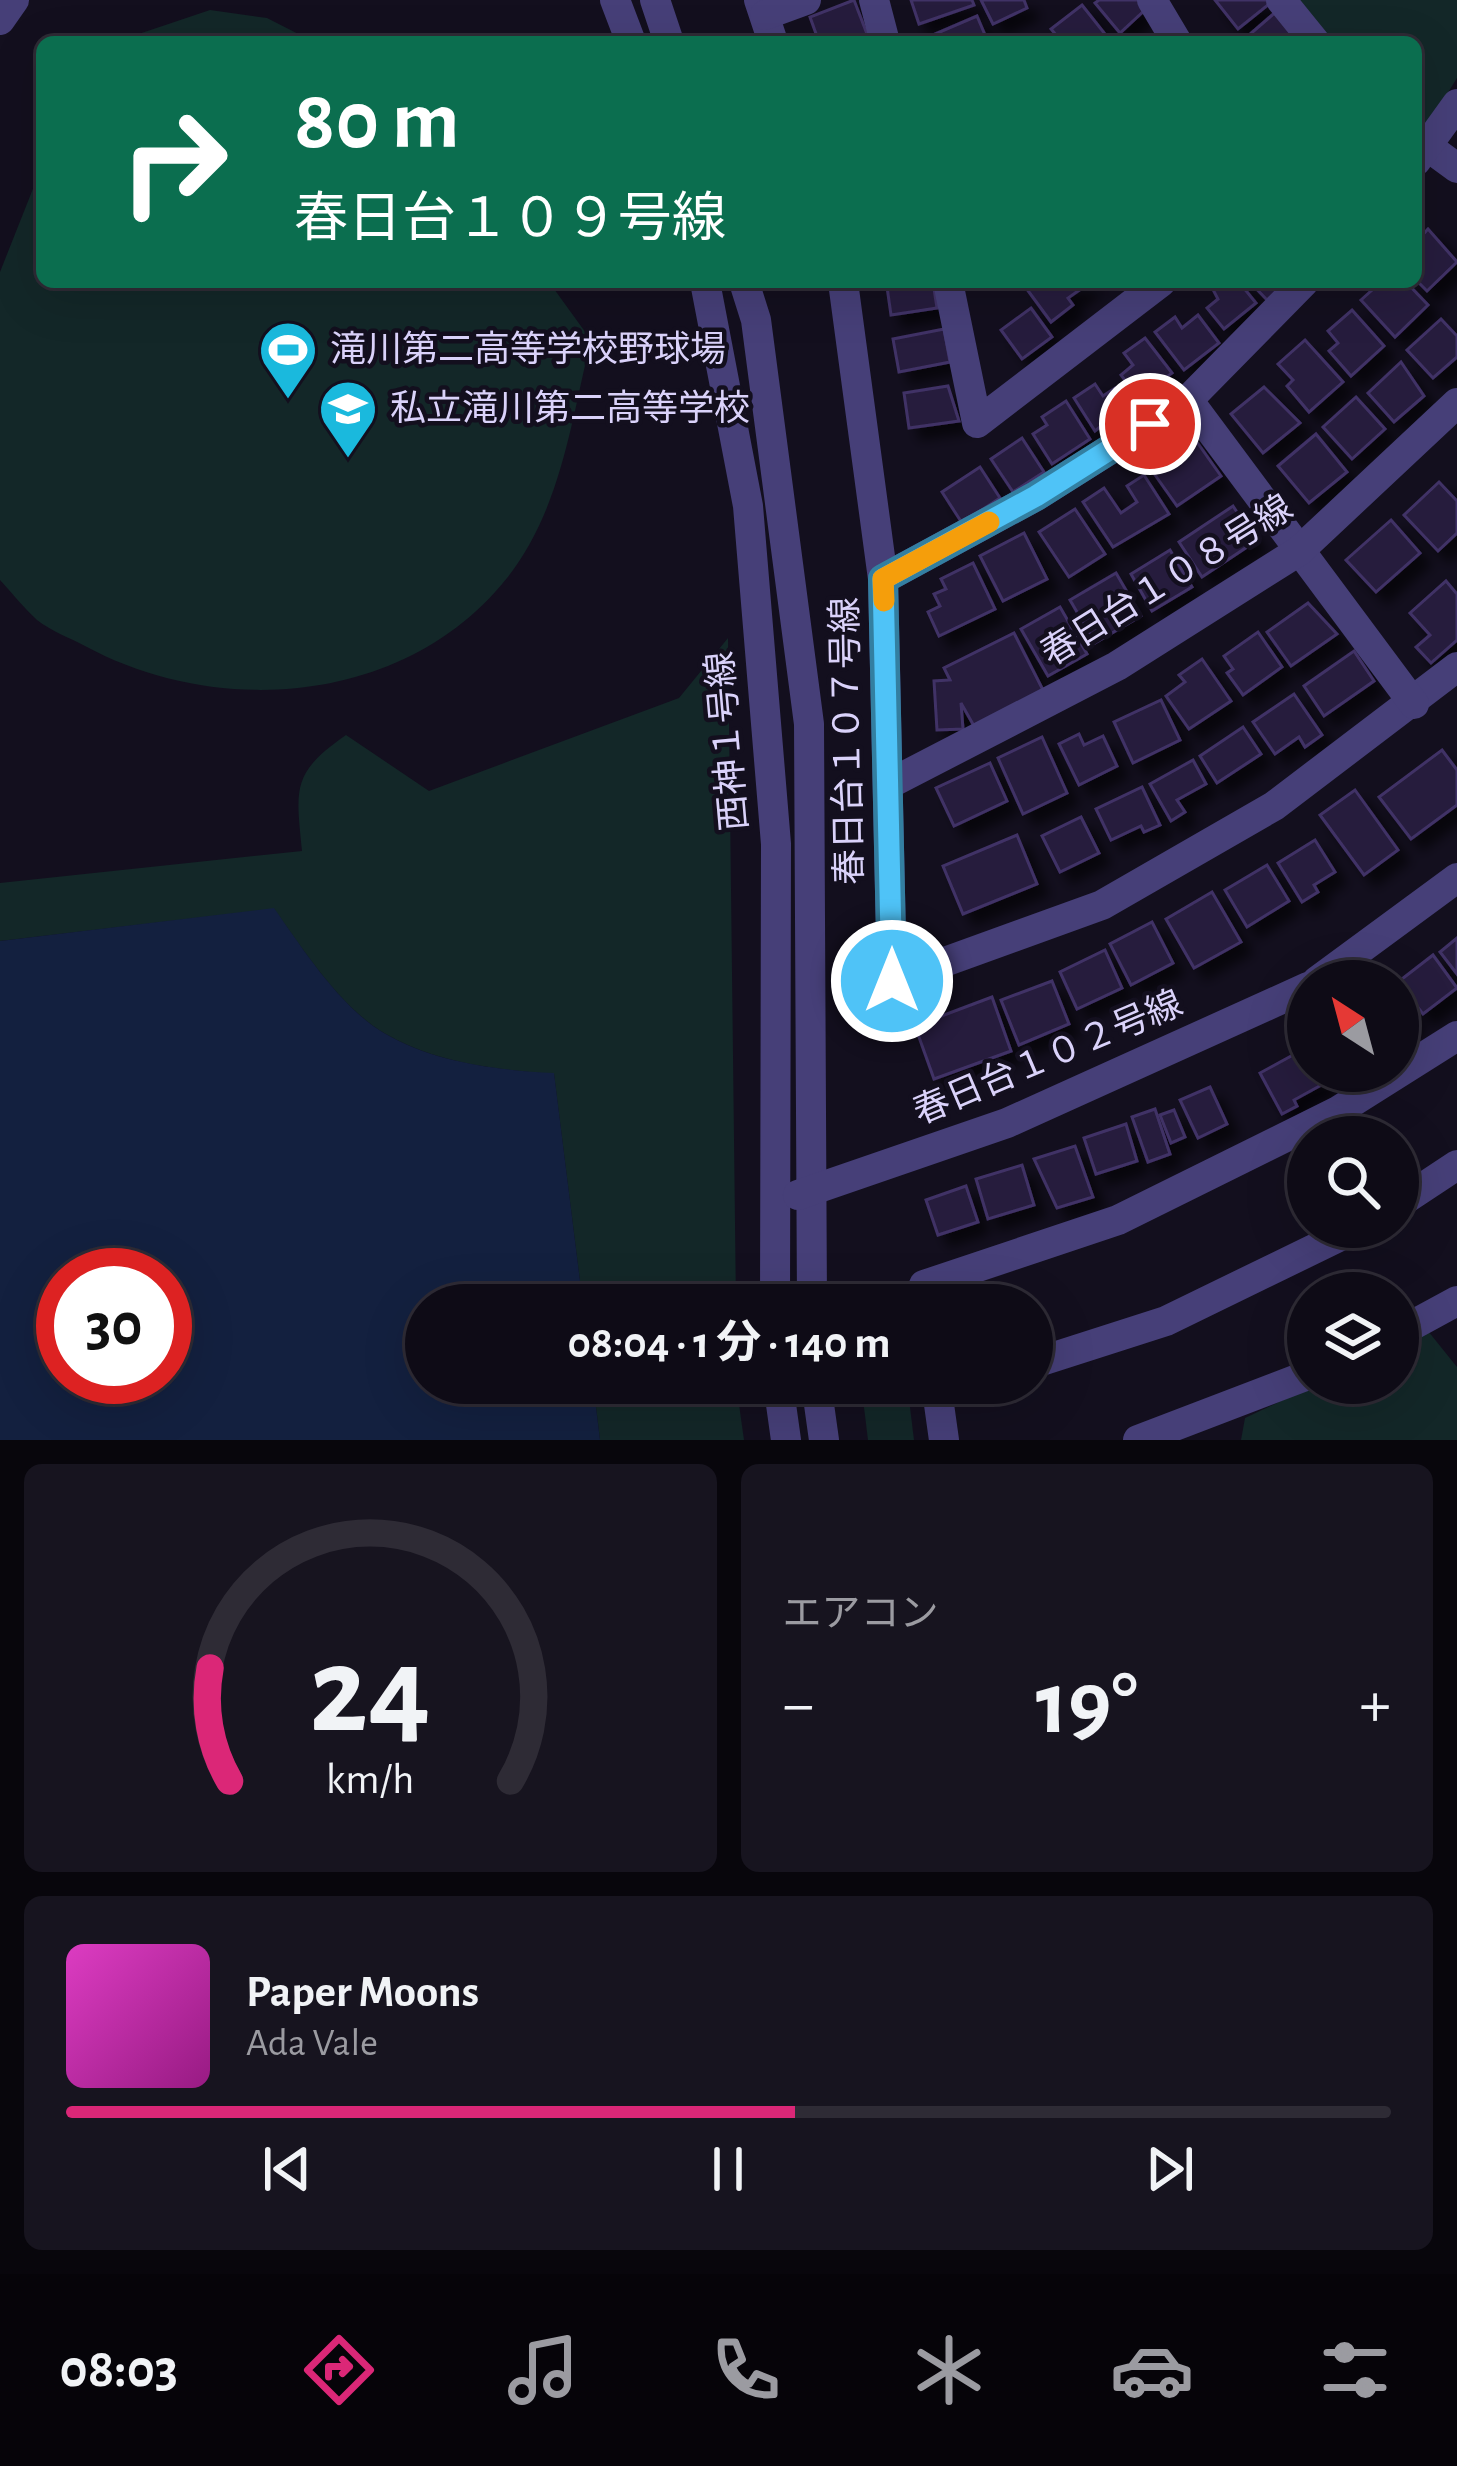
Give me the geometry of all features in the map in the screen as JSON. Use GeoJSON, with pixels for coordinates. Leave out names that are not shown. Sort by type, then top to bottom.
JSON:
{"type":"FeatureCollection","features":[{"type":"Feature","properties":{"kind":"street"},"geometry":{"type":"LineString","coordinates":[[0,20],[14,0]]}},
{"type":"Feature","properties":{"kind":"street"},"geometry":{"type":"LineString","coordinates":[[615,0],[629,36]]}},
{"type":"Feature","properties":{"kind":"street"},"geometry":{"type":"LineString","coordinates":[[656,0],[667,36]]}},
{"type":"Feature","properties":{"kind":"street"},"geometry":{"type":"LineString","coordinates":[[766,19],[806,0]]}},
{"type":"Feature","properties":{"kind":"street"},"geometry":{"type":"LineString","coordinates":[[874,0],[883,36]]}},
{"type":"Feature","properties":{"kind":"street"},"geometry":{"type":"LineString","coordinates":[[1152,0],[1168,36]]}},
{"type":"Feature","properties":{"kind":"street"},"geometry":{"type":"LineString","coordinates":[[1281,0],[1310,36]]}},
{"type":"Feature","properties":{"kind":"street"},"geometry":{"type":"LineString","coordinates":[[1422,146],[1457,104]]}},
{"type":"Feature","properties":{"kind":"street"},"geometry":{"type":"LineString","coordinates":[[1422,149],[1457,168]]}},
{"type":"Feature","properties":{"kind":"street","name":"西神１号線"},"geometry":{"type":"LineString","coordinates":[[707,288],[748,506],[776,844],[775,1284]]}},
{"type":"Feature","properties":{"kind":"street","name":"西神１号線"},"geometry":{"type":"LineString","coordinates":[[746,288],[756,320],[809,724],[812,1284]]}},
{"type":"Feature","properties":{"kind":"street","name":"春日台１０７号線"},"geometry":{"type":"LineString","coordinates":[[844,288],[883,579],[892,981],[1102,905],[1274,806],[1457,668]]}},
{"type":"Feature","properties":{"kind":"street"},"geometry":{"type":"LineString","coordinates":[[949,288],[977,423],[1153,288]]}},
{"type":"Feature","properties":{"kind":"street"},"geometry":{"type":"LineString","coordinates":[[883,579],[1036,496],[1188,400],[1298,288]]}},
{"type":"Feature","properties":{"kind":"street"},"geometry":{"type":"LineString","coordinates":[[1188,400],[1414,704]]}},
{"type":"Feature","properties":{"kind":"street","name":"春日台１０８号線"},"geometry":{"type":"LineString","coordinates":[[890,783],[1117,666],[1299,551],[1457,404]]}},
{"type":"Feature","properties":{"kind":"street"},"geometry":{"type":"LineString","coordinates":[[1345,960],[1457,878]]}},
{"type":"Feature","properties":{"kind":"street","name":"春日台１０２号線"},"geometry":{"type":"LineString","coordinates":[[775,1199],[814,1192],[1007,1124],[1287,997]]}},
{"type":"Feature","properties":{"kind":"street"},"geometry":{"type":"LineString","coordinates":[[927,1284],[1118,1220],[1338,1111],[1457,1036]]}},
{"type":"Feature","properties":{"kind":"street"},"geometry":{"type":"LineString","coordinates":[[1419,1190],[1457,1165]]}},
{"type":"Feature","properties":{"kind":"street"},"geometry":{"type":"LineString","coordinates":[[1053,1357],[1166,1321],[1316,1248]]}},
{"type":"Feature","properties":{"kind":"street"},"geometry":{"type":"LineString","coordinates":[[1419,1325],[1453,1311]]}},
{"type":"Feature","properties":{"kind":"street"},"geometry":{"type":"LineString","coordinates":[[1138,1440],[1214,1428],[1287,1387]]}},
{"type":"Feature","properties":{"kind":"street"},"geometry":{"type":"LineString","coordinates":[[781,1404],[786,1440]]}},
{"type":"Feature","properties":{"kind":"street"},"geometry":{"type":"LineString","coordinates":[[819,1404],[824,1440]]}},
{"type":"Feature","properties":{"kind":"street"},"geometry":{"type":"LineString","coordinates":[[938,1404],[944,1440]]}},
{"type":"Feature","properties":{"kind":"green space"},"geometry":{"type":"Polygon","coordinates":[[[1296,0],[1457,0],[1457,78],[1429,123],[1422,122],[1422,36],[1326,36],[1296,0]]]}},
{"type":"Feature","properties":{"kind":"green space"},"geometry":{"type":"Polygon","coordinates":[[[210,10],[267,18],[302,36],[133,36],[210,10]]]}},
{"type":"Feature","properties":{"kind":"green space","name":"滝川第二高等学校野球場"},"geometry":{"type":"Polygon","coordinates":[[[36,181],[36,288],[553,288],[591,340],[570,433],[540,524],[507,578],[466,620],[418,652],[365,674],[309,687],[251,690],[194,684],[138,669],[61,634],[37,620],[0,580],[0,272],[36,181]]]}},
{"type":"Feature","properties":{"kind":"green space"},"geometry":{"type":"Polygon","coordinates":[[[728,638],[736,1284],[580,1284],[554,1074],[445,1058],[384,1033],[338,993],[274,909],[0,941],[0,883],[302,851],[301,784],[315,760],[346,735],[429,791],[679,698],[728,638]]]}},
{"type":"Feature","properties":{"kind":"green space"},"geometry":{"type":"Polygon","coordinates":[[[1428,1331],[1457,1367],[1457,1440],[1241,1440],[1245,1418],[1287,1398],[1287,1404],[1419,1404],[1419,1335],[1428,1331]]]}},
{"type":"Feature","properties":{"kind":"green space"},"geometry":{"type":"Polygon","coordinates":[[[596,1404],[739,1404],[744,1440],[600,1440],[596,1404]]]}},
{"type":"Feature","properties":{"kind":"green space"},"geometry":{"type":"Polygon","coordinates":[[[864,1404],[910,1404],[914,1440],[868,1440],[864,1404]]]}},
{"type":"Feature","properties":{"kind":"water"},"geometry":{"type":"Polygon","coordinates":[[[274,908],[338,993],[384,1033],[445,1058],[554,1073],[580,1284],[405,1284],[405,1404],[596,1404],[600,1440],[0,1440],[0,941],[274,908]]]}},
{"type":"Feature","properties":{"kind":"building"},"geometry":{"type":"Polygon","coordinates":[[[854,0],[867,34],[817,36],[810,17],[854,0]]]}},
{"type":"Feature","properties":{"kind":"building"},"geometry":{"type":"Polygon","coordinates":[[[911,0],[972,0],[974,5],[919,24],[911,0]]]}},
{"type":"Feature","properties":{"kind":"building"},"geometry":{"type":"Polygon","coordinates":[[[981,0],[1024,0],[1027,8],[993,24],[981,0]]]}},
{"type":"Feature","properties":{"kind":"building"},"geometry":{"type":"Polygon","coordinates":[[[1138,0],[1146,9],[1120,33],[1095,3],[1138,0]]]}},
{"type":"Feature","properties":{"kind":"building"},"geometry":{"type":"Polygon","coordinates":[[[1215,0],[1272,0],[1273,1],[1238,29],[1215,0]]]}},
{"type":"Feature","properties":{"kind":"building"},"geometry":{"type":"Polygon","coordinates":[[[1082,5],[1105,34],[1057,36],[1051,29],[1082,5]]]}},
{"type":"Feature","properties":{"kind":"building"},"geometry":{"type":"Polygon","coordinates":[[[1278,10],[1299,36],[1248,36],[1278,10]]]}},
{"type":"Feature","properties":{"kind":"building"},"geometry":{"type":"Polygon","coordinates":[[[977,16],[985,36],[930,36],[977,16]]]}},
{"type":"Feature","properties":{"kind":"building"},"geometry":{"type":"Polygon","coordinates":[[[1428,229],[1457,262],[1427,291],[1422,286],[1422,236],[1428,229]]]}},
{"type":"Feature","properties":{"kind":"building"},"geometry":{"type":"Polygon","coordinates":[[[887,288],[934,288],[937,308],[891,315],[887,288]]]}},
{"type":"Feature","properties":{"kind":"building"},"geometry":{"type":"Polygon","coordinates":[[[1026,288],[1082,288],[1068,298],[1073,305],[1051,322],[1026,288]]]}},
{"type":"Feature","properties":{"kind":"building"},"geometry":{"type":"Polygon","coordinates":[[[1212,288],[1244,288],[1256,303],[1224,329],[1207,308],[1218,299],[1212,288]]]}},
{"type":"Feature","properties":{"kind":"building"},"geometry":{"type":"Polygon","coordinates":[[[1256,288],[1280,288],[1267,300],[1256,288]]]}},
{"type":"Feature","properties":{"kind":"building"},"geometry":{"type":"Polygon","coordinates":[[[1374,288],[1412,288],[1428,305],[1395,337],[1361,300],[1374,288]]]}},
{"type":"Feature","properties":{"kind":"building"},"geometry":{"type":"Polygon","coordinates":[[[1031,308],[1052,337],[1022,359],[1001,330],[1031,308]]]}},
{"type":"Feature","properties":{"kind":"building"},"geometry":{"type":"Polygon","coordinates":[[[1352,310],[1384,346],[1351,376],[1329,351],[1338,343],[1328,331],[1352,310]]]}},
{"type":"Feature","properties":{"kind":"building"},"geometry":{"type":"Polygon","coordinates":[[[1198,315],[1219,343],[1184,370],[1155,332],[1175,317],[1182,328],[1198,315]]]}},
{"type":"Feature","properties":{"kind":"building"},"geometry":{"type":"Polygon","coordinates":[[[1441,319],[1457,336],[1457,357],[1433,378],[1407,350],[1441,319]]]}},
{"type":"Feature","properties":{"kind":"building"},"geometry":{"type":"Polygon","coordinates":[[[944,329],[950,362],[899,372],[893,339],[944,329]]]}},
{"type":"Feature","properties":{"kind":"building"},"geometry":{"type":"Polygon","coordinates":[[[1145,338],[1172,373],[1138,398],[1121,375],[1133,365],[1124,353],[1145,338]]]}},
{"type":"Feature","properties":{"kind":"building"},"geometry":{"type":"Polygon","coordinates":[[[1305,340],[1343,382],[1309,412],[1287,386],[1293,380],[1278,364],[1305,340]]]}},
{"type":"Feature","properties":{"kind":"building"},"geometry":{"type":"Polygon","coordinates":[[[1401,362],[1424,396],[1394,422],[1368,393],[1401,362]]]}},
{"type":"Feature","properties":{"kind":"building"},"geometry":{"type":"Polygon","coordinates":[[[1095,384],[1103,396],[1115,388],[1127,405],[1095,431],[1074,398],[1095,384]]]}},
{"type":"Feature","properties":{"kind":"building"},"geometry":{"type":"Polygon","coordinates":[[[948,386],[959,421],[909,428],[904,393],[948,386]]]}},
{"type":"Feature","properties":{"kind":"building"},"geometry":{"type":"Polygon","coordinates":[[[1264,387],[1300,423],[1263,453],[1231,414],[1264,387]]]}},
{"type":"Feature","properties":{"kind":"building"},"geometry":{"type":"Polygon","coordinates":[[[1356,397],[1385,429],[1352,459],[1323,427],[1356,397]]]}},
{"type":"Feature","properties":{"kind":"building"},"geometry":{"type":"Polygon","coordinates":[[[1066,401],[1090,439],[1052,464],[1033,434],[1047,425],[1042,417],[1066,401]]]}},
{"type":"Feature","properties":{"kind":"building"},"geometry":{"type":"Polygon","coordinates":[[[1316,434],[1347,472],[1309,503],[1278,466],[1316,434]]]}},
{"type":"Feature","properties":{"kind":"building"},"geometry":{"type":"Polygon","coordinates":[[[1192,435],[1221,476],[1177,506],[1148,465],[1192,435]]]}},
{"type":"Feature","properties":{"kind":"building"},"geometry":{"type":"Polygon","coordinates":[[[1022,438],[1044,472],[1013,492],[991,459],[1022,438]]]}},
{"type":"Feature","properties":{"kind":"building"},"geometry":{"type":"Polygon","coordinates":[[[980,467],[1000,498],[962,523],[942,492],[980,467]]]}},
{"type":"Feature","properties":{"kind":"building"},"geometry":{"type":"Polygon","coordinates":[[[1144,475],[1169,514],[1113,547],[1083,502],[1104,488],[1121,513],[1137,502],[1127,486],[1144,475]]]}},
{"type":"Feature","properties":{"kind":"building"},"geometry":{"type":"Polygon","coordinates":[[[1439,482],[1457,501],[1457,533],[1438,551],[1404,515],[1439,482]]]}},
{"type":"Feature","properties":{"kind":"building"},"geometry":{"type":"Polygon","coordinates":[[[1233,506],[1256,541],[1202,577],[1179,542],[1233,506]]]}},
{"type":"Feature","properties":{"kind":"building"},"geometry":{"type":"Polygon","coordinates":[[[1075,509],[1105,554],[1069,577],[1039,532],[1075,509]]]}},
{"type":"Feature","properties":{"kind":"building"},"geometry":{"type":"Polygon","coordinates":[[[1391,520],[1420,553],[1376,592],[1346,560],[1391,520]]]}},
{"type":"Feature","properties":{"kind":"building"},"geometry":{"type":"Polygon","coordinates":[[[1024,533],[1047,579],[1003,601],[980,556],[1024,533]]]}},
{"type":"Feature","properties":{"kind":"building"},"geometry":{"type":"Polygon","coordinates":[[[1170,550],[1192,587],[1152,611],[1131,574],[1170,550]]]}},
{"type":"Feature","properties":{"kind":"building"},"geometry":{"type":"Polygon","coordinates":[[[973,563],[995,609],[939,636],[928,612],[940,606],[934,594],[946,589],[941,579],[973,563]]]}},
{"type":"Feature","properties":{"kind":"building"},"geometry":{"type":"Polygon","coordinates":[[[1116,573],[1141,616],[1095,643],[1070,600],[1116,573]]]}},
{"type":"Feature","properties":{"kind":"building"},"geometry":{"type":"Polygon","coordinates":[[[1446,581],[1457,594],[1457,640],[1431,663],[1416,647],[1430,635],[1410,613],[1446,581]]]}},
{"type":"Feature","properties":{"kind":"building"},"geometry":{"type":"Polygon","coordinates":[[[1308,603],[1337,634],[1291,666],[1267,632],[1308,603]]]}},
{"type":"Feature","properties":{"kind":"building"},"geometry":{"type":"Polygon","coordinates":[[[1060,607],[1087,654],[1048,676],[1021,629],[1060,607]]]}},
{"type":"Feature","properties":{"kind":"building"},"geometry":{"type":"Polygon","coordinates":[[[1258,632],[1282,667],[1243,695],[1227,673],[1233,669],[1224,656],[1258,632]]]}},
{"type":"Feature","properties":{"kind":"building"},"geometry":{"type":"Polygon","coordinates":[[[1014,633],[1043,690],[974,726],[961,703],[963,729],[937,730],[934,681],[950,680],[944,668],[1014,633]]]}},
{"type":"Feature","properties":{"kind":"building"},"geometry":{"type":"Polygon","coordinates":[[[1354,651],[1374,681],[1324,716],[1304,686],[1354,651]]]}},
{"type":"Feature","properties":{"kind":"building"},"geometry":{"type":"Polygon","coordinates":[[[1202,659],[1231,701],[1189,729],[1166,696],[1185,682],[1179,675],[1202,659]]]}},
{"type":"Feature","properties":{"kind":"building"},"geometry":{"type":"Polygon","coordinates":[[[1294,694],[1322,735],[1305,747],[1299,737],[1275,754],[1253,722],[1294,694]]]}},
{"type":"Feature","properties":{"kind":"building"},"geometry":{"type":"Polygon","coordinates":[[[1161,700],[1180,740],[1133,763],[1114,722],[1161,700]]]}},
{"type":"Feature","properties":{"kind":"building"},"geometry":{"type":"Polygon","coordinates":[[[1243,727],[1261,754],[1217,783],[1200,756],[1243,727]]]}},
{"type":"Feature","properties":{"kind":"building"},"geometry":{"type":"Polygon","coordinates":[[[1079,734],[1084,745],[1103,736],[1117,766],[1079,785],[1059,744],[1079,734]]]}},
{"type":"Feature","properties":{"kind":"building"},"geometry":{"type":"Polygon","coordinates":[[[1042,737],[1067,793],[1023,814],[998,758],[1042,737]]]}},
{"type":"Feature","properties":{"kind":"building"},"geometry":{"type":"Polygon","coordinates":[[[1442,750],[1457,770],[1457,805],[1411,839],[1379,797],[1442,750]]]}},
{"type":"Feature","properties":{"kind":"building"},"geometry":{"type":"Polygon","coordinates":[[[1193,760],[1206,784],[1177,800],[1185,812],[1171,821],[1150,784],[1193,760]]]}},
{"type":"Feature","properties":{"kind":"building"},"geometry":{"type":"Polygon","coordinates":[[[990,763],[1007,801],[954,826],[936,788],[990,763]]]}},
{"type":"Feature","properties":{"kind":"building"},"geometry":{"type":"Polygon","coordinates":[[[1142,787],[1160,825],[1144,832],[1141,826],[1111,840],[1096,809],[1142,787]]]}},
{"type":"Feature","properties":{"kind":"building"},"geometry":{"type":"Polygon","coordinates":[[[1355,790],[1398,850],[1364,875],[1320,815],[1355,790]]]}},
{"type":"Feature","properties":{"kind":"building"},"geometry":{"type":"Polygon","coordinates":[[[1081,817],[1099,853],[1060,872],[1042,836],[1081,817]]]}},
{"type":"Feature","properties":{"kind":"building"},"geometry":{"type":"Polygon","coordinates":[[[1017,835],[1037,884],[963,914],[943,866],[1017,835]]]}},
{"type":"Feature","properties":{"kind":"building"},"geometry":{"type":"Polygon","coordinates":[[[1315,840],[1335,872],[1314,885],[1318,892],[1302,902],[1278,863],[1315,840]]]}},
{"type":"Feature","properties":{"kind":"building"},"geometry":{"type":"Polygon","coordinates":[[[1267,865],[1289,901],[1247,927],[1225,890],[1267,865]]]}},
{"type":"Feature","properties":{"kind":"building"},"geometry":{"type":"Polygon","coordinates":[[[1212,892],[1241,942],[1194,968],[1166,919],[1212,892]]]}},
{"type":"Feature","properties":{"kind":"building"},"geometry":{"type":"Polygon","coordinates":[[[1152,922],[1173,963],[1131,985],[1110,944],[1152,922]]]}},
{"type":"Feature","properties":{"kind":"building"},"geometry":{"type":"Polygon","coordinates":[[[1457,938],[1457,974],[1440,952],[1457,938]]]}},
{"type":"Feature","properties":{"kind":"building"},"geometry":{"type":"Polygon","coordinates":[[[1105,950],[1122,988],[1077,1009],[1060,972],[1105,950]]]}},
{"type":"Feature","properties":{"kind":"building"},"geometry":{"type":"Polygon","coordinates":[[[1433,955],[1457,988],[1423,1014],[1419,1009],[1419,966],[1433,955]]]}},
{"type":"Feature","properties":{"kind":"building"},"geometry":{"type":"Polygon","coordinates":[[[1052,981],[1069,1024],[1019,1045],[1001,1000],[1052,981]]]}},
{"type":"Feature","properties":{"kind":"building"},"geometry":{"type":"Polygon","coordinates":[[[992,997],[1011,1051],[934,1079],[915,1026],[992,997]]]}},
{"type":"Feature","properties":{"kind":"building"},"geometry":{"type":"Polygon","coordinates":[[[1287,1058],[1287,1092],[1309,1092],[1282,1114],[1260,1073],[1287,1058]]]}},
{"type":"Feature","properties":{"kind":"building"},"geometry":{"type":"Polygon","coordinates":[[[1210,1087],[1227,1124],[1198,1138],[1180,1100],[1210,1087]]]}},
{"type":"Feature","properties":{"kind":"building"},"geometry":{"type":"Polygon","coordinates":[[[1155,1109],[1170,1154],[1148,1162],[1132,1117],[1155,1109]]]}},
{"type":"Feature","properties":{"kind":"building"},"geometry":{"type":"Polygon","coordinates":[[[1174,1110],[1185,1137],[1171,1143],[1160,1115],[1174,1110]]]}},
{"type":"Feature","properties":{"kind":"building"},"geometry":{"type":"Polygon","coordinates":[[[1126,1124],[1137,1161],[1096,1174],[1084,1138],[1126,1124]]]}},
{"type":"Feature","properties":{"kind":"building"},"geometry":{"type":"Polygon","coordinates":[[[1075,1146],[1093,1197],[1057,1208],[1034,1159],[1075,1146]]]}},
{"type":"Feature","properties":{"kind":"building"},"geometry":{"type":"Polygon","coordinates":[[[1022,1165],[1034,1205],[988,1219],[976,1179],[1022,1165]]]}},
{"type":"Feature","properties":{"kind":"building"},"geometry":{"type":"Polygon","coordinates":[[[966,1186],[978,1222],[938,1235],[926,1200],[966,1186]]]}},
{"type":"Feature","properties":{"kind":"slow traffic"},"geometry":{"type":"LineString","coordinates":[[884,601],[883,579],[989,522]]}},
{"type":"Feature","properties":{"kind":"place","name":"滝川第二高等学校野球場"},"geometry":{"type":"Point","coordinates":[288,401]}},
{"type":"Feature","properties":{"kind":"place","name":"私立滝川第二高等学校"},"geometry":{"type":"Point","coordinates":[348,460]}},
{"type":"Feature","properties":{"kind":"route"},"geometry":{"type":"LineString","coordinates":[[892,981],[883,579],[1036,496],[1150,424]]}}]}
